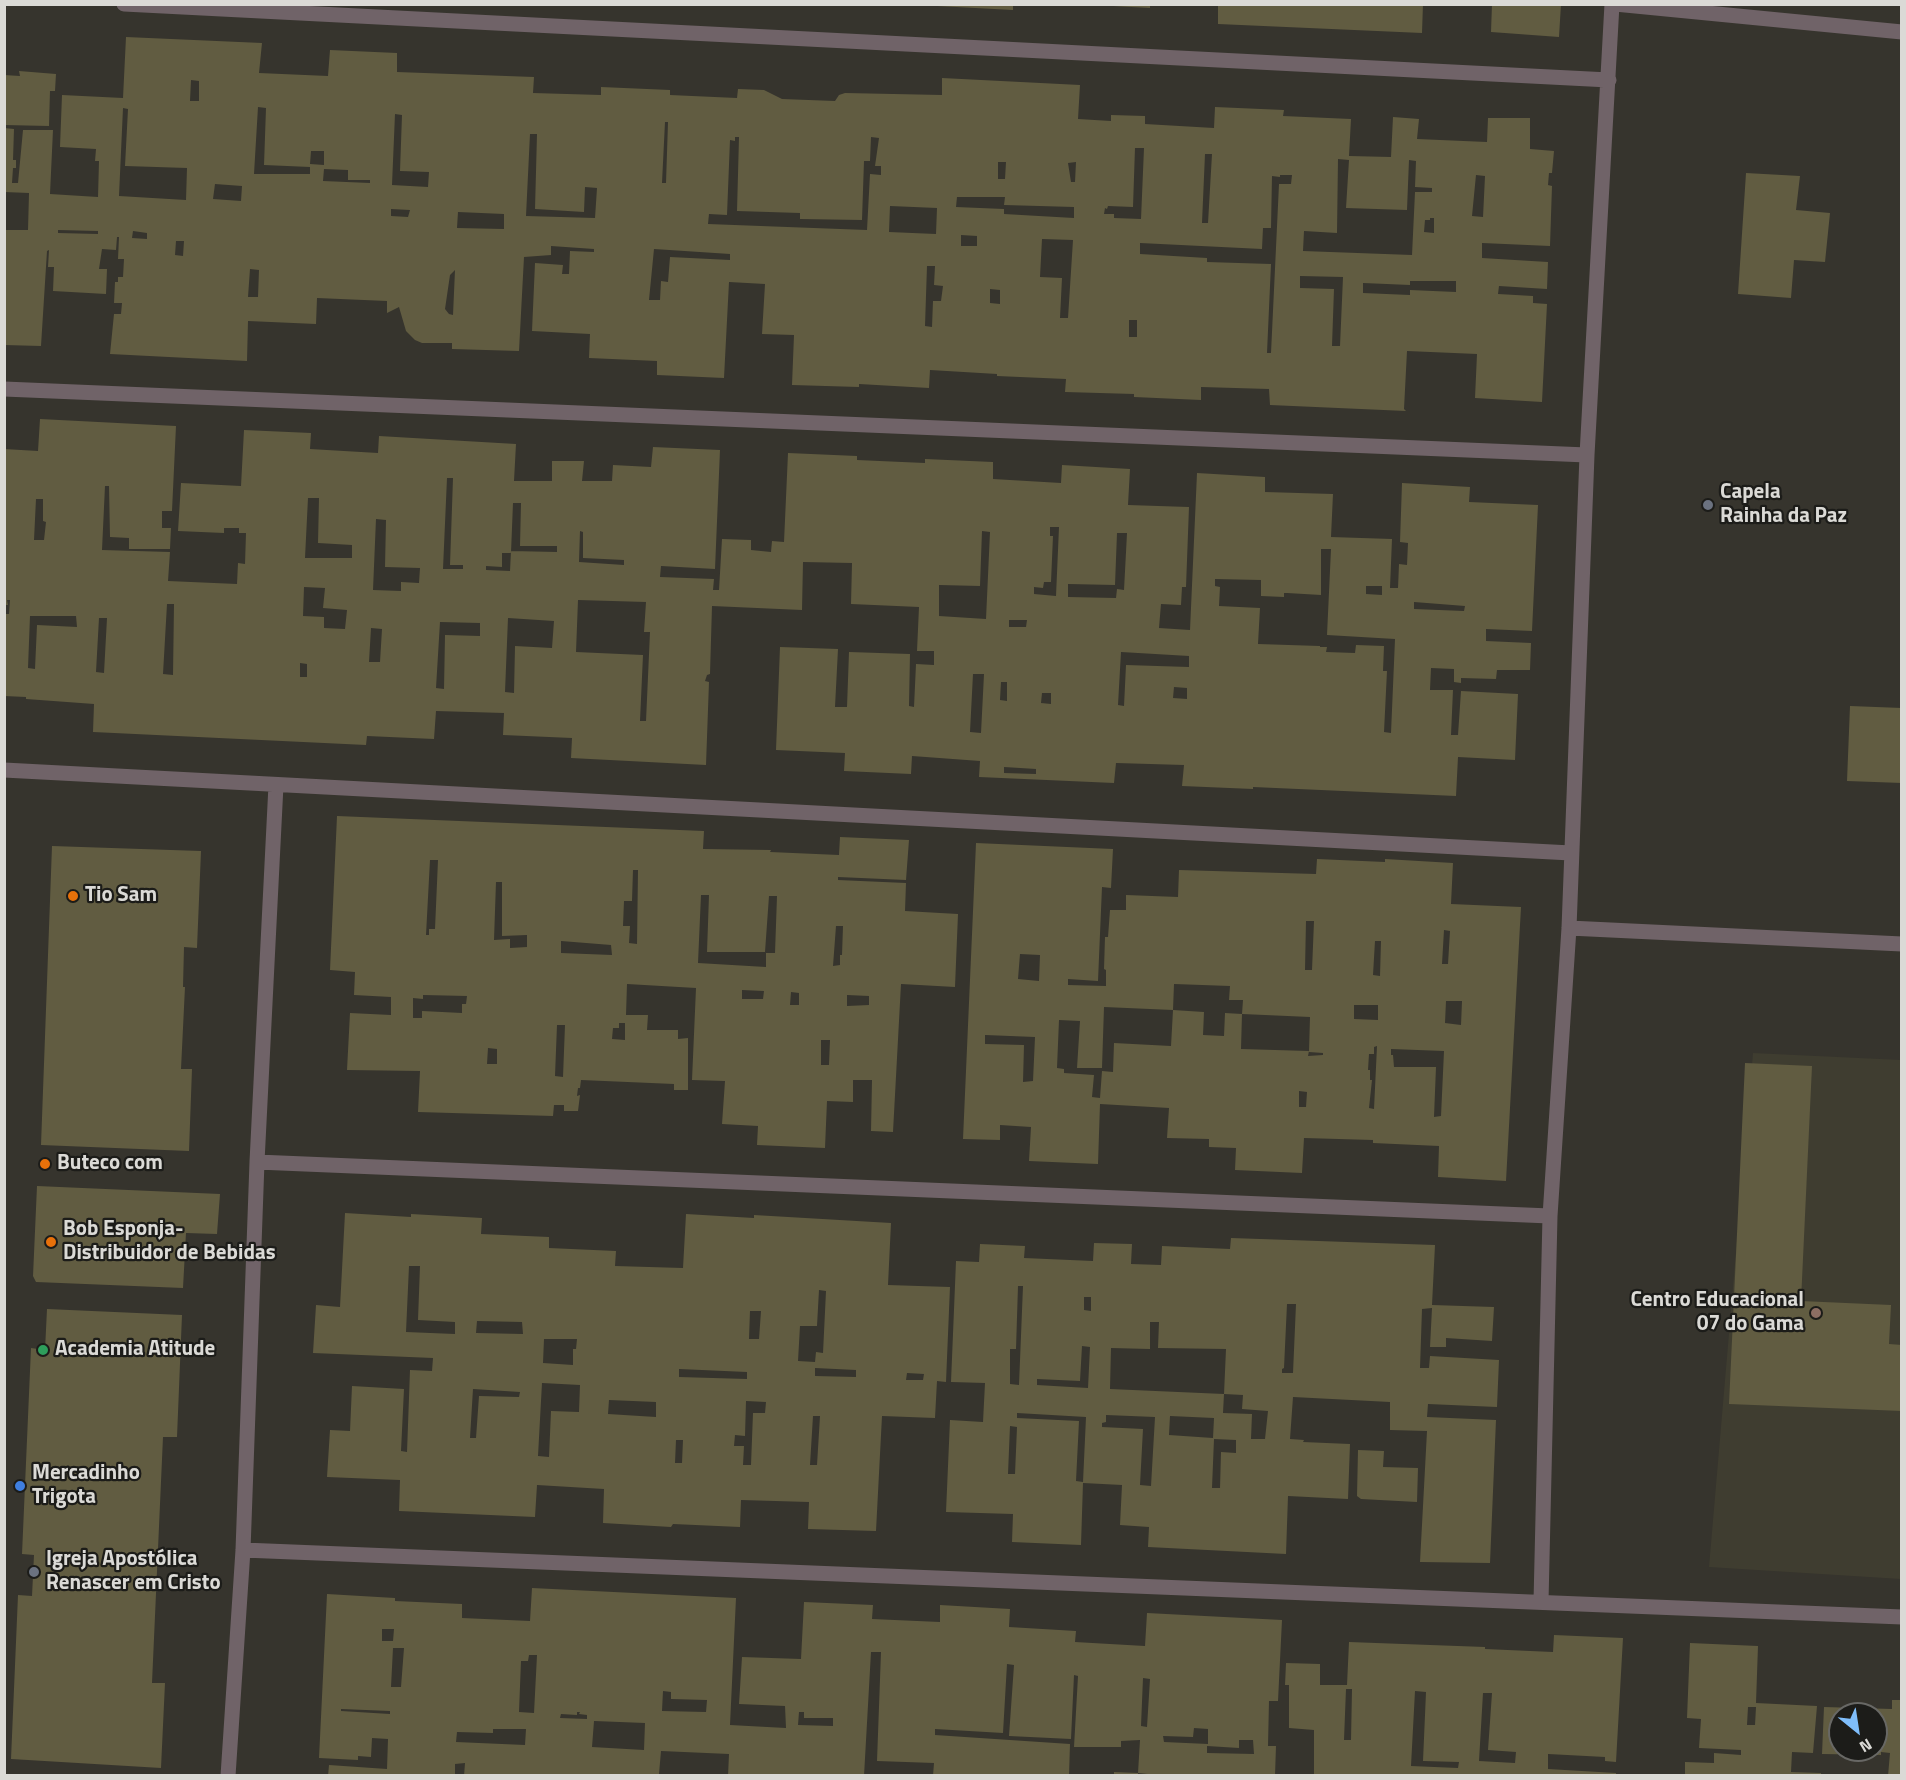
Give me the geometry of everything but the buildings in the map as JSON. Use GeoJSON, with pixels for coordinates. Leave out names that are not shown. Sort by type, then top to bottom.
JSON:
{"type":"FeatureCollection","features":[{"type":"Feature","properties":{"kind":"street"},"geometry":{"type":"LineString","coordinates":[[124,4],[1609,80]]}},
{"type":"Feature","properties":{"kind":"street"},"geometry":{"type":"LineString","coordinates":[[1541,1602],[1550,1216],[1569,928],[1587,455],[1614,4],[1902,32]]}},
{"type":"Feature","properties":{"kind":"street"},"geometry":{"type":"LineString","coordinates":[[4,389],[1587,455]]}},
{"type":"Feature","properties":{"kind":"street"},"geometry":{"type":"LineString","coordinates":[[4,770],[1571,853]]}},
{"type":"Feature","properties":{"kind":"street"},"geometry":{"type":"LineString","coordinates":[[228,1776],[243,1550],[257,1162],[276,784]]}},
{"type":"Feature","properties":{"kind":"street"},"geometry":{"type":"LineString","coordinates":[[1569,928],[1902,944]]}},
{"type":"Feature","properties":{"kind":"street"},"geometry":{"type":"LineString","coordinates":[[257,1162],[1550,1216]]}},
{"type":"Feature","properties":{"kind":"street"},"geometry":{"type":"LineString","coordinates":[[243,1550],[1902,1617]]}},
{"type":"Feature","properties":{"kind":"shaded area","name":"Centro Educacional 07 do Gama"},"geometry":{"type":"Polygon","coordinates":[[[1753,1053],[1901,1060],[1901,1579],[1709,1567],[1753,1053]]]}},
{"type":"Feature","properties":{"kind":"place","name":"Capela Rainha da Paz"},"geometry":{"type":"Point","coordinates":[1708,505]}},
{"type":"Feature","properties":{"kind":"place","name":"Tio Sam"},"geometry":{"type":"Point","coordinates":[73,896]}},
{"type":"Feature","properties":{"kind":"place","name":"Buteco com"},"geometry":{"type":"Point","coordinates":[45,1164]}},
{"type":"Feature","properties":{"kind":"place","name":"Bob Esponja- Distribuidor de Bebidas"},"geometry":{"type":"Point","coordinates":[51,1242]}},
{"type":"Feature","properties":{"kind":"place","name":"Centro Educacional 07 do Gama"},"geometry":{"type":"Point","coordinates":[1816,1313]}},
{"type":"Feature","properties":{"kind":"place","name":"Academia Atitude"},"geometry":{"type":"Point","coordinates":[43,1350]}},
{"type":"Feature","properties":{"kind":"place","name":"Mercadinho Trigota"},"geometry":{"type":"Point","coordinates":[20,1486]}},
{"type":"Feature","properties":{"kind":"place","name":"Igreja Apostólica Renascer em Cristo"},"geometry":{"type":"Point","coordinates":[34,1572]}}]}
